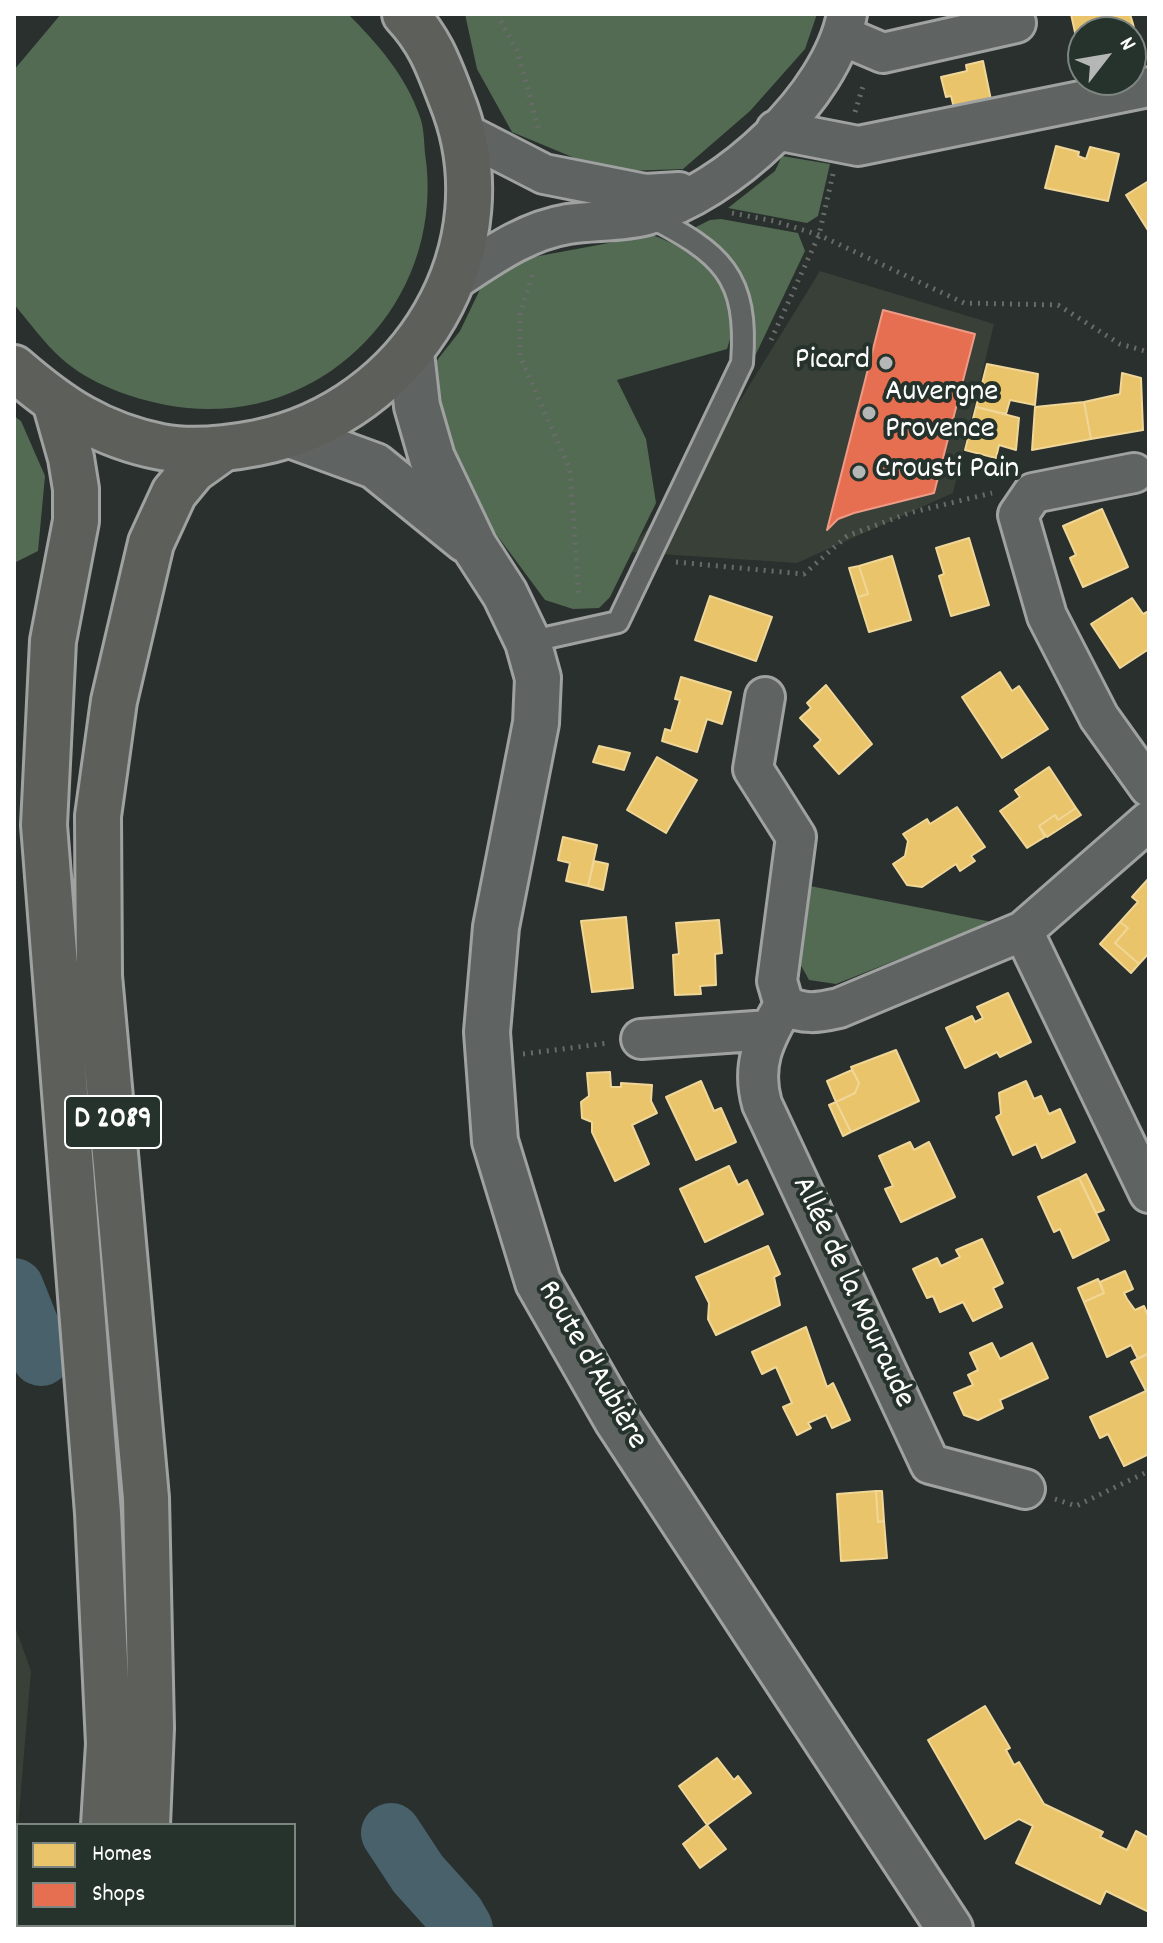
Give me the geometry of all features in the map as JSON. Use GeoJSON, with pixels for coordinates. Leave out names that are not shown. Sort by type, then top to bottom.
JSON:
{"type":"FeatureCollection","features":[{"type":"Feature","properties":{"kind":"main road"},"geometry":{"type":"LineString","coordinates":[[14,368],[56,405],[107,432],[163,447],[221,450],[293,436],[358,403],[411,353],[453,281],[470,208],[466,134],[423,23]]}},
{"type":"Feature","properties":{"kind":"main road","name":"Route d'Aubière"},"geometry":{"type":"LineString","coordinates":[[411,353],[417,406],[432,458],[474,546],[505,594],[528,642],[538,678],[536,723],[496,927],[487,1032],[495,1141],[538,1282],[617,1420],[950,1929]]}},
{"type":"Feature","properties":{"kind":"main road","name":"D 2089"},"geometry":{"type":"LineString","coordinates":[[56,405],[71,458],[76,489],[76,521],[53,641],[44,825],[98,1513],[109,1744],[104,1823]]}},
{"type":"Feature","properties":{"kind":"main road","name":"Route d'Aubière"},"geometry":{"type":"LineString","coordinates":[[293,436],[375,466],[474,546]]}},
{"type":"Feature","properties":{"kind":"main road","name":"D 2089"},"geometry":{"type":"LineString","coordinates":[[147,1823],[151,1728],[146,1498],[99,976],[98,816],[114,701],[151,543],[174,493],[193,470],[221,450]]}},
{"type":"Feature","properties":{"kind":"street"},"geometry":{"type":"LineString","coordinates":[[453,281],[512,243],[541,230],[647,215],[702,191],[740,164],[806,99],[829,66],[845,25],[883,53],[1016,23]]}},
{"type":"Feature","properties":{"kind":"street"},"geometry":{"type":"LineString","coordinates":[[776,130],[858,146],[1149,87]]}},
{"type":"Feature","properties":{"kind":"street"},"geometry":{"type":"LineString","coordinates":[[466,134],[544,174],[645,194],[702,191]]}},
{"type":"Feature","properties":{"kind":"street"},"geometry":{"type":"LineString","coordinates":[[1134,473],[1033,493],[1018,515],[1047,616],[1099,717],[1149,787]]}},
{"type":"Feature","properties":{"kind":"street","name":"Allée de la Mouraude"},"geometry":{"type":"LineString","coordinates":[[765,697],[753,769],[796,837],[777,981],[777,1018],[757,1061],[756,1082],[762,1104],[930,1464],[1025,1489]]}},
{"type":"Feature","properties":{"kind":"street"},"geometry":{"type":"LineString","coordinates":[[629,1040],[839,1008],[1023,931],[1149,821]]}},
{"type":"Feature","properties":{"kind":"street"},"geometry":{"type":"LineString","coordinates":[[1023,931],[1149,1193]]}},
{"type":"Feature","properties":{"kind":"lane"},"geometry":{"type":"LineString","coordinates":[[528,642],[618,622],[742,363],[745,322],[731,276],[702,245],[647,215]]}},
{"type":"Feature","properties":{"kind":"path"},"geometry":{"type":"LineString","coordinates":[[497,14],[517,50],[539,125],[541,148]]}},
{"type":"Feature","properties":{"kind":"path"},"geometry":{"type":"LineString","coordinates":[[770,343],[819,235],[827,188],[843,145]]}},
{"type":"Feature","properties":{"kind":"path"},"geometry":{"type":"LineString","coordinates":[[819,235],[964,303],[1058,305],[1120,344],[1149,352]]}},
{"type":"Feature","properties":{"kind":"path"},"geometry":{"type":"LineString","coordinates":[[533,269],[520,315],[520,356],[570,470],[579,597]]}},
{"type":"Feature","properties":{"kind":"path"},"geometry":{"type":"LineString","coordinates":[[669,561],[804,574],[847,536],[859,531],[984,493],[1033,493]]}},
{"type":"Feature","properties":{"kind":"path"},"geometry":{"type":"LineString","coordinates":[[525,1054],[629,1040]]}},
{"type":"Feature","properties":{"kind":"path"},"geometry":{"type":"LineString","coordinates":[[1025,1489],[1076,1506],[1149,1471]]}},
{"type":"Feature","properties":{"kind":"shaded area"},"geometry":{"type":"Polygon","coordinates":[[[820,271],[994,324],[953,493],[797,563],[629,552],[712,446],[820,271]]]}},
{"type":"Feature","properties":{"kind":"shaded area"},"geometry":{"type":"Polygon","coordinates":[[[14,1624],[31,1671],[16,1823],[14,1929],[14,1624]]]}},
{"type":"Feature","properties":{"kind":"green space"},"geometry":{"type":"Polygon","coordinates":[[[61,14],[348,14],[370,37],[399,74],[420,117],[427,208],[415,260],[393,307],[361,346],[320,378],[273,399],[221,409],[166,405],[125,394],[85,376],[49,346],[14,304],[14,70],[61,14]]]}},
{"type":"Feature","properties":{"kind":"green space"},"geometry":{"type":"Polygon","coordinates":[[[465,14],[817,14],[805,49],[750,111],[683,169],[627,171],[577,159],[512,132],[477,69],[465,14]]]}},
{"type":"Feature","properties":{"kind":"green space"},"geometry":{"type":"Polygon","coordinates":[[[782,156],[830,164],[818,216],[807,223],[728,208],[775,171],[782,156]]]}},
{"type":"Feature","properties":{"kind":"green space"},"geometry":{"type":"Polygon","coordinates":[[[721,219],[798,233],[805,251],[755,356],[754,318],[743,284],[723,254],[694,228],[710,220],[721,219]]]}},
{"type":"Feature","properties":{"kind":"green space"},"geometry":{"type":"Polygon","coordinates":[[[652,235],[686,252],[715,277],[731,310],[732,329],[727,349],[617,380],[646,439],[656,503],[610,597],[599,608],[573,609],[545,600],[445,465],[431,368],[460,331],[484,281],[528,258],[652,235]]]}},
{"type":"Feature","properties":{"kind":"green space"},"geometry":{"type":"Polygon","coordinates":[[[14,416],[21,421],[45,476],[38,551],[14,563],[14,416]]]}},
{"type":"Feature","properties":{"kind":"green space"},"geometry":{"type":"Polygon","coordinates":[[[810,886],[992,922],[836,984],[809,980],[798,960],[810,886]]]}},
{"type":"Feature","properties":{"kind":"building: Homes"},"geometry":{"type":"Polygon","coordinates":[[[1071,14],[1131,16],[1071,16],[1071,14]]]}},
{"type":"Feature","properties":{"kind":"building: Homes"},"geometry":{"type":"Polygon","coordinates":[[[983,61],[992,105],[955,112],[951,96],[946,97],[941,77],[967,71],[966,65],[983,61]]]}},
{"type":"Feature","properties":{"kind":"building: Homes"},"geometry":{"type":"Polygon","coordinates":[[[1056,146],[1079,152],[1078,156],[1086,159],[1090,147],[1119,154],[1108,201],[1045,188],[1056,146]]]}},
{"type":"Feature","properties":{"kind":"building: Homes"},"geometry":{"type":"Polygon","coordinates":[[[1147,182],[1149,184],[1149,232],[1126,195],[1147,182]]]}},
{"type":"Feature","properties":{"kind":"building: Homes"},"geometry":{"type":"Polygon","coordinates":[[[987,364],[1038,374],[1035,405],[1010,400],[1006,414],[976,407],[987,364]]]}},
{"type":"Feature","properties":{"kind":"building: Homes"},"geometry":{"type":"Polygon","coordinates":[[[1122,373],[1141,378],[1143,430],[1091,439],[1084,402],[1120,394],[1122,373]]]}},
{"type":"Feature","properties":{"kind":"building: Homes"},"geometry":{"type":"Polygon","coordinates":[[[1084,402],[1091,439],[1032,450],[1035,407],[1084,402]]]}},
{"type":"Feature","properties":{"kind":"building: Homes"},"geometry":{"type":"Polygon","coordinates":[[[976,407],[1019,418],[1016,450],[999,445],[996,458],[965,450],[976,407]]]}},
{"type":"Feature","properties":{"kind":"building: Homes"},"geometry":{"type":"Polygon","coordinates":[[[1102,509],[1128,567],[1083,587],[1070,558],[1076,555],[1063,526],[1102,509]]]}},
{"type":"Feature","properties":{"kind":"building: Homes"},"geometry":{"type":"Polygon","coordinates":[[[969,538],[989,605],[951,616],[939,576],[944,574],[936,548],[969,538]]]}},
{"type":"Feature","properties":{"kind":"building: Homes"},"geometry":{"type":"Polygon","coordinates":[[[892,556],[911,620],[869,632],[858,597],[868,594],[859,566],[892,556]]]}},
{"type":"Feature","properties":{"kind":"building: Homes"},"geometry":{"type":"Polygon","coordinates":[[[859,566],[868,594],[858,597],[849,568],[859,566]]]}},
{"type":"Feature","properties":{"kind":"building: Homes"},"geometry":{"type":"Polygon","coordinates":[[[710,596],[772,617],[756,661],[695,640],[710,596]]]}},
{"type":"Feature","properties":{"kind":"building: Homes"},"geometry":{"type":"Polygon","coordinates":[[[1132,598],[1143,614],[1149,611],[1149,649],[1120,668],[1091,624],[1132,598]]]}},
{"type":"Feature","properties":{"kind":"building: Homes"},"geometry":{"type":"Polygon","coordinates":[[[1000,672],[1012,691],[1019,686],[1048,729],[1002,758],[962,697],[1000,672]]]}},
{"type":"Feature","properties":{"kind":"building: Homes"},"geometry":{"type":"Polygon","coordinates":[[[681,677],[731,692],[722,724],[707,719],[697,752],[662,741],[665,729],[671,731],[680,700],[675,699],[681,677]]]}},
{"type":"Feature","properties":{"kind":"building: Homes"},"geometry":{"type":"Polygon","coordinates":[[[826,685],[872,744],[839,774],[814,746],[821,740],[800,718],[811,708],[807,703],[826,685]]]}},
{"type":"Feature","properties":{"kind":"building: Homes"},"geometry":{"type":"Polygon","coordinates":[[[599,746],[630,753],[624,770],[593,762],[599,746]]]}},
{"type":"Feature","properties":{"kind":"building: Homes"},"geometry":{"type":"Polygon","coordinates":[[[657,757],[697,780],[666,833],[627,810],[657,757]]]}},
{"type":"Feature","properties":{"kind":"building: Homes"},"geometry":{"type":"Polygon","coordinates":[[[1049,767],[1076,808],[1058,820],[1055,815],[1039,826],[1045,837],[1027,848],[1000,811],[1020,797],[1015,790],[1049,767]]]}},
{"type":"Feature","properties":{"kind":"building: Homes"},"geometry":{"type":"Polygon","coordinates":[[[957,807],[985,847],[971,856],[975,861],[960,871],[956,864],[922,887],[907,885],[893,864],[905,856],[908,841],[903,834],[927,819],[930,824],[957,807]]]}},
{"type":"Feature","properties":{"kind":"building: Homes"},"geometry":{"type":"Polygon","coordinates":[[[1076,808],[1081,815],[1047,837],[1039,826],[1055,815],[1058,820],[1076,808]]]}},
{"type":"Feature","properties":{"kind":"building: Homes"},"geometry":{"type":"Polygon","coordinates":[[[563,837],[597,845],[588,886],[566,881],[570,863],[558,860],[563,837]]]}},
{"type":"Feature","properties":{"kind":"building: Homes"},"geometry":{"type":"Polygon","coordinates":[[[594,861],[608,864],[603,890],[588,886],[594,861]]]}},
{"type":"Feature","properties":{"kind":"building: Homes"},"geometry":{"type":"Polygon","coordinates":[[[1149,878],[1149,953],[1139,964],[1115,943],[1128,928],[1120,922],[1138,902],[1132,897],[1149,878]]]}},
{"type":"Feature","properties":{"kind":"building: Homes"},"geometry":{"type":"Polygon","coordinates":[[[626,917],[633,988],[592,992],[581,921],[626,917]]]}},
{"type":"Feature","properties":{"kind":"building: Homes"},"geometry":{"type":"Polygon","coordinates":[[[719,920],[722,953],[715,954],[716,985],[700,986],[701,994],[675,995],[673,955],[679,954],[676,923],[719,920]]]}},
{"type":"Feature","properties":{"kind":"building: Homes"},"geometry":{"type":"Polygon","coordinates":[[[1120,922],[1128,928],[1115,943],[1139,964],[1131,973],[1100,944],[1120,922]]]}},
{"type":"Feature","properties":{"kind":"building: Homes"},"geometry":{"type":"Polygon","coordinates":[[[1008,993],[1031,1042],[1000,1057],[997,1052],[965,1068],[946,1028],[972,1016],[975,1022],[983,1018],[977,1007],[1008,993]]]}},
{"type":"Feature","properties":{"kind":"building: Homes"},"geometry":{"type":"Polygon","coordinates":[[[896,1050],[919,1101],[851,1132],[836,1102],[855,1093],[859,1083],[851,1067],[896,1050]]]}},
{"type":"Feature","properties":{"kind":"building: Homes"},"geometry":{"type":"Polygon","coordinates":[[[852,1070],[859,1083],[855,1093],[836,1102],[827,1081],[852,1070]]]}},
{"type":"Feature","properties":{"kind":"building: Homes"},"geometry":{"type":"Polygon","coordinates":[[[610,1072],[611,1087],[621,1087],[621,1083],[652,1085],[651,1101],[657,1113],[632,1125],[649,1164],[615,1181],[592,1132],[592,1122],[582,1118],[581,1102],[589,1096],[587,1073],[610,1072]]]}},
{"type":"Feature","properties":{"kind":"building: Homes"},"geometry":{"type":"Polygon","coordinates":[[[701,1081],[714,1111],[721,1108],[736,1142],[696,1160],[666,1097],[701,1081]]]}},
{"type":"Feature","properties":{"kind":"building: Homes"},"geometry":{"type":"Polygon","coordinates":[[[1026,1081],[1034,1099],[1041,1096],[1049,1114],[1060,1109],[1075,1142],[1042,1158],[1036,1144],[1013,1155],[996,1117],[1001,1114],[999,1093],[1026,1081]]]}},
{"type":"Feature","properties":{"kind":"building: Homes"},"geometry":{"type":"Polygon","coordinates":[[[836,1102],[851,1132],[843,1136],[829,1105],[836,1102]]]}},
{"type":"Feature","properties":{"kind":"building: Homes"},"geometry":{"type":"Polygon","coordinates":[[[910,1142],[914,1150],[929,1142],[955,1197],[901,1222],[885,1189],[893,1186],[879,1156],[910,1142]]]}},
{"type":"Feature","properties":{"kind":"building: Homes"},"geometry":{"type":"Polygon","coordinates":[[[729,1166],[738,1185],[747,1180],[763,1214],[705,1242],[680,1189],[729,1166]]]}},
{"type":"Feature","properties":{"kind":"building: Homes"},"geometry":{"type":"Polygon","coordinates":[[[1086,1174],[1104,1210],[1096,1213],[1079,1178],[1086,1174]]]}},
{"type":"Feature","properties":{"kind":"building: Homes"},"geometry":{"type":"Polygon","coordinates":[[[1079,1178],[1109,1240],[1073,1258],[1060,1229],[1054,1232],[1038,1197],[1079,1178]]]}},
{"type":"Feature","properties":{"kind":"building: Homes"},"geometry":{"type":"Polygon","coordinates":[[[982,1239],[1003,1283],[993,1288],[1002,1307],[973,1321],[963,1302],[940,1312],[933,1296],[927,1298],[913,1269],[937,1258],[941,1266],[960,1257],[956,1250],[982,1239]]]}},
{"type":"Feature","properties":{"kind":"building: Homes"},"geometry":{"type":"Polygon","coordinates":[[[768,1246],[780,1274],[774,1277],[780,1305],[716,1335],[708,1319],[709,1303],[696,1277],[768,1246]]]}},
{"type":"Feature","properties":{"kind":"building: Homes"},"geometry":{"type":"Polygon","coordinates":[[[1125,1271],[1133,1289],[1124,1293],[1127,1299],[1135,1310],[1144,1306],[1149,1318],[1149,1353],[1138,1359],[1131,1345],[1107,1357],[1084,1302],[1104,1293],[1100,1282],[1125,1271]]]}},
{"type":"Feature","properties":{"kind":"building: Homes"},"geometry":{"type":"Polygon","coordinates":[[[1098,1279],[1104,1293],[1084,1302],[1078,1288],[1098,1279]]]}},
{"type":"Feature","properties":{"kind":"building: Homes"},"geometry":{"type":"Polygon","coordinates":[[[806,1327],[827,1387],[833,1383],[850,1420],[832,1428],[826,1415],[808,1423],[811,1428],[797,1435],[783,1407],[792,1403],[776,1367],[762,1374],[752,1352],[806,1327]]]}},
{"type":"Feature","properties":{"kind":"building: Homes"},"geometry":{"type":"Polygon","coordinates":[[[992,1343],[1000,1359],[1032,1343],[1048,1378],[1000,1400],[1003,1408],[978,1420],[964,1415],[954,1393],[973,1385],[968,1375],[978,1370],[970,1353],[992,1343]]]}},
{"type":"Feature","properties":{"kind":"building: Homes"},"geometry":{"type":"Polygon","coordinates":[[[1149,1353],[1149,1454],[1124,1466],[1108,1434],[1100,1438],[1090,1417],[1146,1391],[1131,1362],[1149,1353]]]}},
{"type":"Feature","properties":{"kind":"building: Homes"},"geometry":{"type":"Polygon","coordinates":[[[876,1491],[878,1522],[884,1521],[887,1558],[841,1561],[837,1494],[876,1491]]]}},
{"type":"Feature","properties":{"kind":"building: Homes"},"geometry":{"type":"Polygon","coordinates":[[[876,1491],[882,1491],[884,1521],[878,1522],[876,1491]]]}},
{"type":"Feature","properties":{"kind":"building: Homes"},"geometry":{"type":"Polygon","coordinates":[[[985,1706],[1010,1748],[1006,1750],[1014,1765],[1019,1762],[1044,1804],[1103,1832],[1100,1837],[1127,1850],[1136,1831],[1149,1838],[1149,1912],[1106,1891],[1100,1904],[1016,1863],[1033,1826],[1019,1819],[985,1839],[928,1740],[985,1706]]]}},
{"type":"Feature","properties":{"kind":"building: Homes"},"geometry":{"type":"Polygon","coordinates":[[[717,1758],[734,1780],[738,1776],[751,1793],[707,1825],[679,1786],[717,1758]]]}},
{"type":"Feature","properties":{"kind":"building: Homes"},"geometry":{"type":"Polygon","coordinates":[[[707,1825],[726,1849],[700,1868],[683,1844],[707,1825]]]}},
{"type":"Feature","properties":{"kind":"building: Shops"},"geometry":{"type":"Polygon","coordinates":[[[883,310],[975,334],[934,493],[854,513],[838,519],[827,530],[883,310]]]}},
{"type":"Feature","properties":{"kind":"waterway"},"geometry":{"type":"LineString","coordinates":[[14,1288],[41,1356]]}},
{"type":"Feature","properties":{"kind":"waterway"},"geometry":{"type":"LineString","coordinates":[[391,1833],[418,1874],[455,1915],[463,1929]]}},
{"type":"Feature","properties":{"kind":"place","name":"Picard"},"geometry":{"type":"Point","coordinates":[886,363]}},
{"type":"Feature","properties":{"kind":"place","name":"Auvergne Provence"},"geometry":{"type":"Point","coordinates":[869,413]}},
{"type":"Feature","properties":{"kind":"place","name":"Crousti Pain"},"geometry":{"type":"Point","coordinates":[859,472]}}]}
